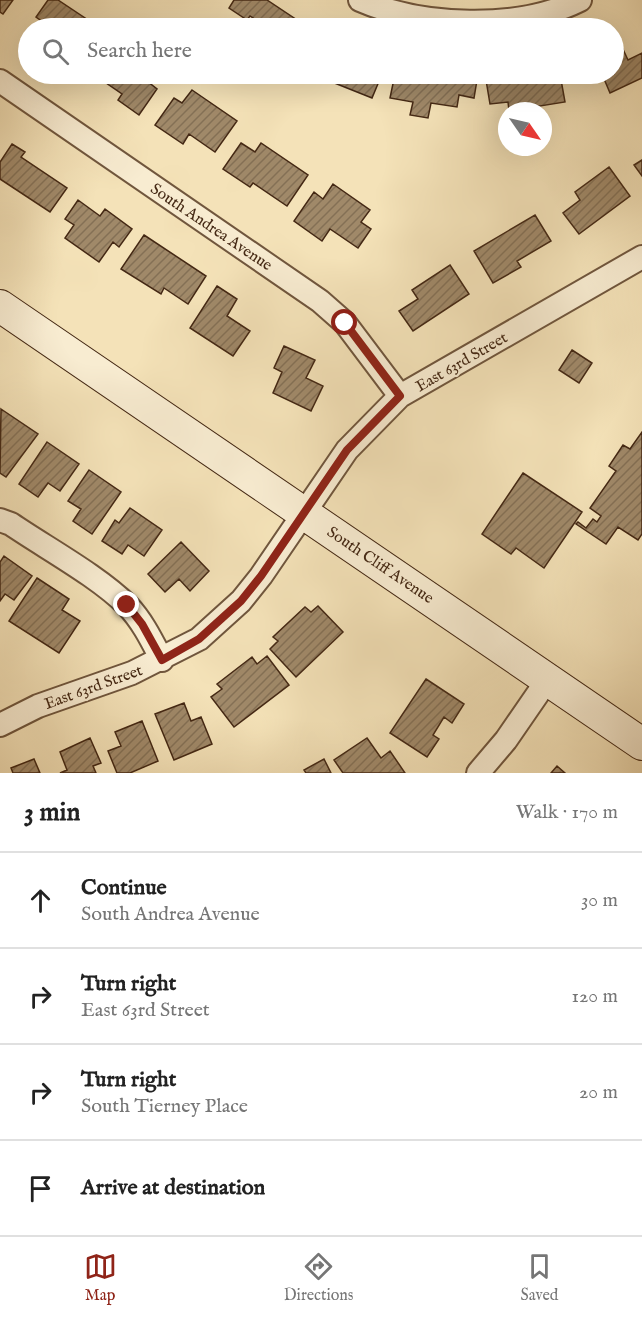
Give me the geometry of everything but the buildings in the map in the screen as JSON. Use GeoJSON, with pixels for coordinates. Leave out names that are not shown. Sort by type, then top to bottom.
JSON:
{"type":"FeatureCollection","features":[{"type":"Feature","properties":{"kind":"main road","name":"South Cliff Avenue"},"geometry":{"type":"LineString","coordinates":[[0,306],[642,744]]}},
{"type":"Feature","properties":{"kind":"street"},"geometry":{"type":"LineString","coordinates":[[360,0],[388,12],[433,18]]}},
{"type":"Feature","properties":{"kind":"street"},"geometry":{"type":"LineString","coordinates":[[516,18],[563,9],[580,0]]}},
{"type":"Feature","properties":{"kind":"street","name":"South Andrea Avenue"},"geometry":{"type":"LineString","coordinates":[[0,81],[320,301],[345,323],[400,396]]}},
{"type":"Feature","properties":{"kind":"street","name":"East 63rd Street"},"geometry":{"type":"LineString","coordinates":[[0,725],[38,706],[162,660],[199,639],[241,601],[347,450],[400,396],[642,257]]}},
{"type":"Feature","properties":{"kind":"street"},"geometry":{"type":"LineString","coordinates":[[0,520],[11,524],[102,585],[127,605],[142,624],[162,660]]}},
{"type":"Feature","properties":{"kind":"street"},"geometry":{"type":"LineString","coordinates":[[478,773],[506,740],[548,679]]}},
{"type":"Feature","properties":{"kind":"route"},"geometry":{"type":"LineString","coordinates":[[127,605],[142,624],[162,660],[199,639],[217,624],[241,601],[261,576],[347,450],[400,396],[345,323]]}}]}
